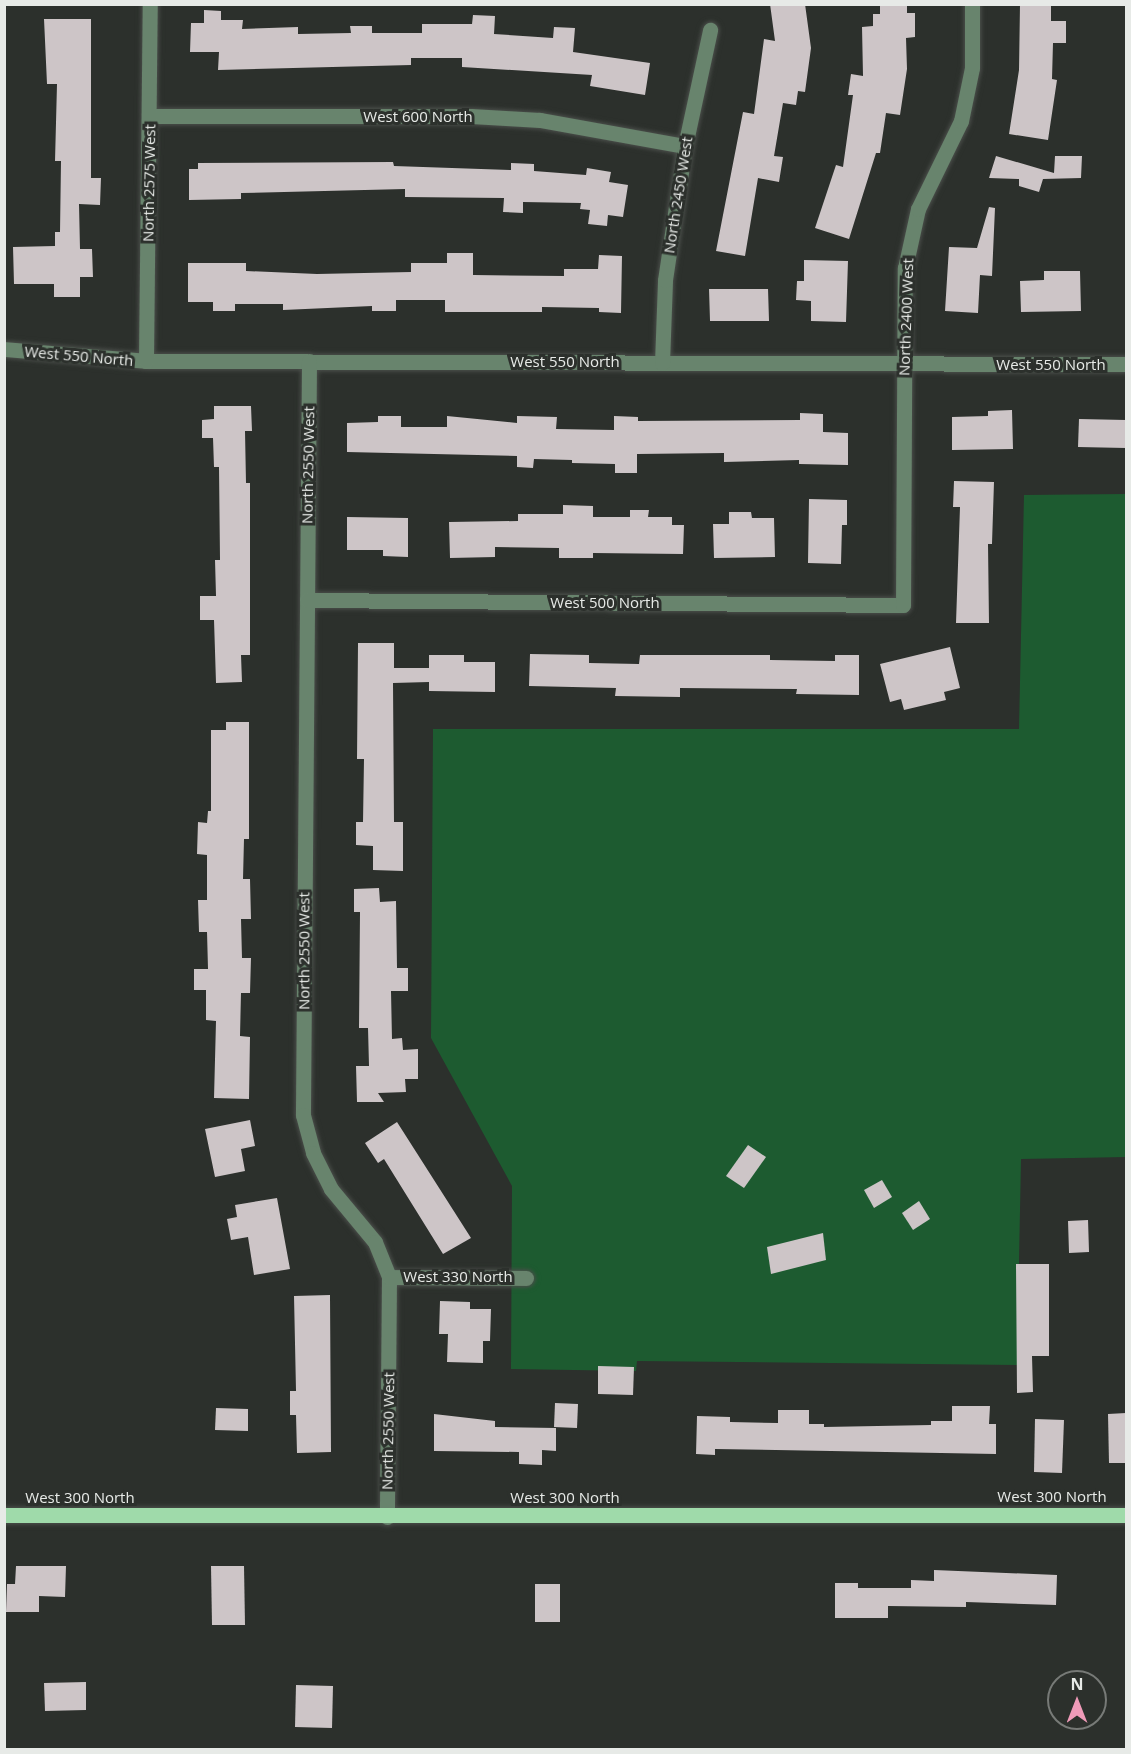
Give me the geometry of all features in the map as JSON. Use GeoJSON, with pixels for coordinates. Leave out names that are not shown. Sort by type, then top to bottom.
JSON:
{"type":"FeatureCollection","features":[{"type":"Feature","properties":{"kind":"main road","name":"West 300 North"},"geometry":{"type":"LineString","coordinates":[[4,1515],[387,1517],[1126,1515]]}},
{"type":"Feature","properties":{"kind":"street","name":"North 2575 West"},"geometry":{"type":"LineString","coordinates":[[146,362],[150,4]]}},
{"type":"Feature","properties":{"kind":"street","name":"North 2400 West"},"geometry":{"type":"LineString","coordinates":[[903,605],[904,268],[918,209],[961,121],[972,68],[972,4]]}},
{"type":"Feature","properties":{"kind":"street","name":"North 2450 West"},"geometry":{"type":"LineString","coordinates":[[662,363],[665,280],[685,147],[710,30]]}},
{"type":"Feature","properties":{"kind":"street","name":"West 600 North"},"geometry":{"type":"LineString","coordinates":[[150,116],[471,116],[540,120],[685,147]]}},
{"type":"Feature","properties":{"kind":"street","name":"West 550 North"},"geometry":{"type":"LineString","coordinates":[[4,349],[146,362],[309,360],[904,365],[1126,364]]}},
{"type":"Feature","properties":{"kind":"street","name":"North 2550 West"},"geometry":{"type":"LineString","coordinates":[[309,360],[303,1115],[313,1153],[331,1189],[375,1242],[389,1277],[387,1517]]}},
{"type":"Feature","properties":{"kind":"street","name":"West 500 North"},"geometry":{"type":"LineString","coordinates":[[307,600],[903,605]]}},
{"type":"Feature","properties":{"kind":"street","name":"West 330 North"},"geometry":{"type":"LineString","coordinates":[[389,1277],[526,1278]]}},
{"type":"Feature","properties":{"kind":"green space"},"geometry":{"type":"Polygon","coordinates":[[[1126,494],[1126,1157],[1021,1159],[1017,1365],[637,1361],[636,1371],[511,1369],[512,1186],[431,1038],[433,729],[1019,729],[1024,495],[1126,494]]]}},
{"type":"Feature","properties":{"kind":"building"},"geometry":{"type":"Polygon","coordinates":[[[770,4],[805,4],[811,48],[805,92],[798,91],[796,105],[783,103],[774,156],[783,157],[779,182],[758,178],[745,256],[716,251],[743,112],[754,114],[764,39],[775,41],[770,4]]]}},
{"type":"Feature","properties":{"kind":"building"},"geometry":{"type":"Polygon","coordinates":[[[880,4],[907,4],[907,13],[915,13],[915,37],[906,38],[907,69],[900,115],[886,113],[880,153],[876,153],[849,239],[815,228],[836,165],[843,167],[853,95],[848,95],[851,74],[863,76],[862,27],[873,26],[873,14],[880,14],[880,4]]]}},
{"type":"Feature","properties":{"kind":"building"},"geometry":{"type":"Polygon","coordinates":[[[1020,4],[1051,4],[1051,21],[1066,21],[1066,43],[1053,43],[1052,79],[1057,80],[1048,140],[1009,134],[1019,70],[1020,4]]]}},
{"type":"Feature","properties":{"kind":"building"},"geometry":{"type":"Polygon","coordinates":[[[204,10],[221,11],[221,20],[243,20],[242,29],[298,27],[298,34],[351,33],[350,26],[372,26],[372,33],[422,33],[422,24],[472,24],[473,15],[495,16],[494,34],[553,38],[554,27],[575,28],[573,52],[650,63],[645,95],[590,86],[592,75],[462,67],[462,58],[411,58],[411,65],[218,70],[219,52],[190,52],[191,23],[204,23],[204,10]]]}},
{"type":"Feature","properties":{"kind":"building"},"geometry":{"type":"Polygon","coordinates":[[[44,19],[91,19],[91,178],[101,178],[100,205],[79,204],[80,249],[92,249],[93,277],[80,277],[80,297],[54,297],[54,284],[14,284],[13,247],[55,246],[55,232],[60,232],[61,161],[55,161],[57,84],[47,84],[44,19]]]}},
{"type":"Feature","properties":{"kind":"building"},"geometry":{"type":"Polygon","coordinates":[[[996,156],[1054,173],[1055,156],[1082,156],[1081,178],[1043,179],[1039,192],[1019,186],[1019,179],[989,178],[996,156]]]}},
{"type":"Feature","properties":{"kind":"building"},"geometry":{"type":"Polygon","coordinates":[[[393,162],[394,166],[511,170],[511,163],[534,164],[534,171],[586,175],[587,168],[611,172],[609,182],[628,185],[623,217],[608,215],[607,226],[588,224],[590,210],[580,209],[581,203],[523,202],[523,213],[503,212],[504,198],[405,197],[405,189],[241,193],[241,199],[189,200],[189,169],[198,169],[198,163],[393,162]]]}},
{"type":"Feature","properties":{"kind":"building"},"geometry":{"type":"Polygon","coordinates":[[[989,207],[995,208],[992,276],[980,275],[978,313],[945,311],[949,247],[977,248],[989,207]]]}},
{"type":"Feature","properties":{"kind":"building"},"geometry":{"type":"Polygon","coordinates":[[[447,253],[473,253],[473,275],[564,276],[564,269],[598,269],[599,255],[622,256],[621,313],[599,312],[599,308],[542,307],[542,312],[445,312],[445,300],[396,300],[396,311],[372,311],[372,306],[283,310],[283,304],[235,304],[235,311],[213,311],[213,302],[188,302],[188,263],[246,263],[246,271],[317,274],[411,272],[411,263],[447,263],[447,253]]]}},
{"type":"Feature","properties":{"kind":"building"},"geometry":{"type":"Polygon","coordinates":[[[804,260],[848,261],[846,322],[811,321],[811,301],[796,300],[797,281],[804,281],[804,260]]]}},
{"type":"Feature","properties":{"kind":"building"},"geometry":{"type":"Polygon","coordinates":[[[1044,271],[1080,271],[1081,311],[1021,312],[1020,281],[1044,280],[1044,271]]]}},
{"type":"Feature","properties":{"kind":"building"},"geometry":{"type":"Polygon","coordinates":[[[709,289],[768,289],[769,321],[710,321],[709,289]]]}},
{"type":"Feature","properties":{"kind":"building"},"geometry":{"type":"Polygon","coordinates":[[[214,406],[251,406],[252,431],[245,431],[246,483],[250,483],[250,655],[241,655],[242,682],[216,683],[214,620],[200,620],[200,596],[216,596],[215,560],[220,560],[219,467],[214,467],[213,438],[202,438],[202,420],[214,419],[214,406]]]}},
{"type":"Feature","properties":{"kind":"building"},"geometry":{"type":"Polygon","coordinates":[[[1012,410],[1013,449],[952,450],[952,417],[988,416],[988,411],[1012,410]]]}},
{"type":"Feature","properties":{"kind":"building"},"geometry":{"type":"Polygon","coordinates":[[[800,413],[823,414],[823,432],[848,433],[848,465],[799,464],[799,460],[724,462],[724,453],[637,454],[637,473],[615,473],[615,464],[572,463],[572,460],[534,459],[533,468],[517,467],[517,456],[347,452],[347,423],[378,422],[378,416],[401,416],[401,427],[447,427],[447,416],[517,423],[517,416],[557,417],[556,429],[614,430],[614,416],[638,417],[638,421],[800,420],[800,413]]]}},
{"type":"Feature","properties":{"kind":"building"},"geometry":{"type":"Polygon","coordinates":[[[1079,419],[1126,420],[1126,448],[1078,447],[1079,419]]]}},
{"type":"Feature","properties":{"kind":"building"},"geometry":{"type":"Polygon","coordinates":[[[954,481],[994,482],[992,544],[988,544],[989,623],[956,623],[960,507],[953,507],[954,481]]]}},
{"type":"Feature","properties":{"kind":"building"},"geometry":{"type":"Polygon","coordinates":[[[809,499],[847,500],[847,525],[842,525],[841,564],[808,563],[809,499]]]}},
{"type":"Feature","properties":{"kind":"building"},"geometry":{"type":"Polygon","coordinates":[[[563,505],[593,506],[593,517],[630,517],[630,510],[649,510],[648,517],[672,517],[672,525],[684,525],[683,554],[593,553],[593,558],[559,558],[559,548],[495,547],[495,557],[450,558],[449,522],[518,521],[518,514],[563,514],[563,505]]]}},
{"type":"Feature","properties":{"kind":"building"},"geometry":{"type":"Polygon","coordinates":[[[729,512],[751,512],[752,518],[774,518],[775,557],[714,558],[713,524],[729,524],[729,512]]]}},
{"type":"Feature","properties":{"kind":"building"},"geometry":{"type":"Polygon","coordinates":[[[347,517],[408,518],[408,557],[383,556],[383,550],[347,550],[347,517]]]}},
{"type":"Feature","properties":{"kind":"building"},"geometry":{"type":"Polygon","coordinates":[[[358,643],[394,643],[394,668],[429,668],[429,655],[464,655],[464,662],[495,662],[495,692],[429,691],[429,682],[393,683],[394,822],[403,822],[403,871],[373,870],[373,846],[356,845],[356,822],[363,822],[364,759],[357,759],[358,643]]]}},
{"type":"Feature","properties":{"kind":"building"},"geometry":{"type":"Polygon","coordinates":[[[950,647],[960,688],[944,692],[946,700],[904,710],[901,699],[890,702],[880,664],[950,647]]]}},
{"type":"Feature","properties":{"kind":"building"},"geometry":{"type":"Polygon","coordinates":[[[530,654],[589,655],[589,663],[639,664],[640,655],[770,655],[770,660],[835,661],[835,655],[859,655],[859,695],[796,694],[797,689],[680,688],[680,697],[615,696],[616,688],[529,686],[530,654]]]}},
{"type":"Feature","properties":{"kind":"building"},"geometry":{"type":"Polygon","coordinates":[[[226,722],[249,722],[249,839],[244,839],[243,879],[250,879],[251,919],[241,919],[242,958],[251,958],[250,993],[241,993],[240,1036],[250,1037],[249,1099],[214,1098],[216,1021],[206,1020],[206,990],[194,990],[194,969],[208,969],[207,932],[199,932],[198,900],[207,900],[207,855],[197,854],[198,822],[207,823],[208,811],[211,811],[211,730],[226,730],[226,722]]]}},
{"type":"Feature","properties":{"kind":"building"},"geometry":{"type":"Polygon","coordinates":[[[379,888],[380,902],[396,901],[397,968],[408,968],[408,991],[391,991],[392,1039],[402,1038],[403,1050],[418,1049],[418,1079],[405,1079],[406,1092],[378,1093],[384,1102],[357,1102],[356,1066],[369,1066],[368,1028],[359,1028],[360,912],[354,912],[354,889],[379,888]]]}},
{"type":"Feature","properties":{"kind":"building"},"geometry":{"type":"Polygon","coordinates":[[[250,1120],[255,1146],[241,1149],[245,1171],[215,1177],[205,1129],[250,1120]]]}},
{"type":"Feature","properties":{"kind":"building"},"geometry":{"type":"Polygon","coordinates":[[[397,1122],[471,1238],[443,1254],[384,1159],[378,1163],[365,1143],[397,1122]]]}},
{"type":"Feature","properties":{"kind":"building"},"geometry":{"type":"Polygon","coordinates":[[[748,1145],[766,1157],[744,1188],[726,1176],[748,1145]]]}},
{"type":"Feature","properties":{"kind":"building"},"geometry":{"type":"Polygon","coordinates":[[[882,1180],[892,1197],[874,1208],[864,1190],[882,1180]]]}},
{"type":"Feature","properties":{"kind":"building"},"geometry":{"type":"Polygon","coordinates":[[[277,1198],[290,1269],[254,1275],[248,1237],[231,1240],[227,1219],[237,1217],[235,1205],[277,1198]]]}},
{"type":"Feature","properties":{"kind":"building"},"geometry":{"type":"Polygon","coordinates":[[[919,1201],[930,1219],[913,1230],[902,1213],[919,1201]]]}},
{"type":"Feature","properties":{"kind":"building"},"geometry":{"type":"Polygon","coordinates":[[[1088,1220],[1089,1252],[1069,1253],[1068,1221],[1088,1220]]]}},
{"type":"Feature","properties":{"kind":"building"},"geometry":{"type":"Polygon","coordinates":[[[823,1233],[826,1260],[771,1274],[767,1247],[823,1233]]]}},
{"type":"Feature","properties":{"kind":"building"},"geometry":{"type":"Polygon","coordinates":[[[1016,1264],[1049,1264],[1049,1356],[1032,1356],[1033,1392],[1017,1393],[1016,1264]]]}},
{"type":"Feature","properties":{"kind":"building"},"geometry":{"type":"Polygon","coordinates":[[[330,1295],[331,1452],[297,1453],[296,1415],[290,1415],[290,1391],[296,1391],[294,1296],[330,1295]]]}},
{"type":"Feature","properties":{"kind":"building"},"geometry":{"type":"Polygon","coordinates":[[[440,1301],[470,1302],[470,1309],[491,1309],[490,1341],[483,1341],[483,1363],[447,1362],[448,1334],[439,1334],[440,1301]]]}},
{"type":"Feature","properties":{"kind":"building"},"geometry":{"type":"Polygon","coordinates":[[[598,1366],[634,1367],[633,1395],[598,1394],[598,1366]]]}},
{"type":"Feature","properties":{"kind":"building"},"geometry":{"type":"Polygon","coordinates":[[[555,1403],[578,1404],[577,1428],[554,1427],[555,1403]]]}},
{"type":"Feature","properties":{"kind":"building"},"geometry":{"type":"Polygon","coordinates":[[[952,1406],[990,1406],[989,1424],[996,1424],[996,1454],[715,1449],[715,1455],[696,1454],[697,1416],[730,1417],[730,1422],[778,1423],[778,1410],[809,1410],[809,1424],[824,1424],[824,1427],[931,1425],[931,1421],[952,1421],[952,1406]]]}},
{"type":"Feature","properties":{"kind":"building"},"geometry":{"type":"Polygon","coordinates":[[[216,1408],[248,1409],[248,1431],[215,1430],[216,1408]]]}},
{"type":"Feature","properties":{"kind":"building"},"geometry":{"type":"Polygon","coordinates":[[[1126,1413],[1126,1463],[1109,1463],[1108,1414],[1126,1413]]]}},
{"type":"Feature","properties":{"kind":"building"},"geometry":{"type":"Polygon","coordinates":[[[434,1414],[495,1421],[495,1427],[556,1428],[556,1451],[542,1450],[542,1465],[519,1464],[519,1452],[434,1451],[434,1414]]]}},
{"type":"Feature","properties":{"kind":"building"},"geometry":{"type":"Polygon","coordinates":[[[1035,1419],[1064,1420],[1062,1473],[1034,1472],[1035,1419]]]}},
{"type":"Feature","properties":{"kind":"building"},"geometry":{"type":"Polygon","coordinates":[[[16,1566],[66,1566],[65,1597],[39,1596],[39,1612],[6,1612],[7,1584],[15,1584],[16,1566]]]}},
{"type":"Feature","properties":{"kind":"building"},"geometry":{"type":"Polygon","coordinates":[[[211,1566],[244,1566],[245,1625],[212,1625],[211,1566]]]}},
{"type":"Feature","properties":{"kind":"building"},"geometry":{"type":"Polygon","coordinates":[[[934,1570],[1057,1575],[1056,1605],[966,1602],[966,1607],[888,1606],[888,1618],[835,1618],[835,1583],[858,1583],[858,1588],[911,1588],[911,1580],[934,1581],[934,1570]]]}},
{"type":"Feature","properties":{"kind":"building"},"geometry":{"type":"Polygon","coordinates":[[[535,1584],[560,1584],[560,1622],[535,1622],[535,1584]]]}},
{"type":"Feature","properties":{"kind":"building"},"geometry":{"type":"Polygon","coordinates":[[[86,1682],[86,1710],[45,1711],[44,1683],[86,1682]]]}},
{"type":"Feature","properties":{"kind":"building"},"geometry":{"type":"Polygon","coordinates":[[[296,1685],[333,1686],[332,1728],[295,1727],[296,1685]]]}}]}
